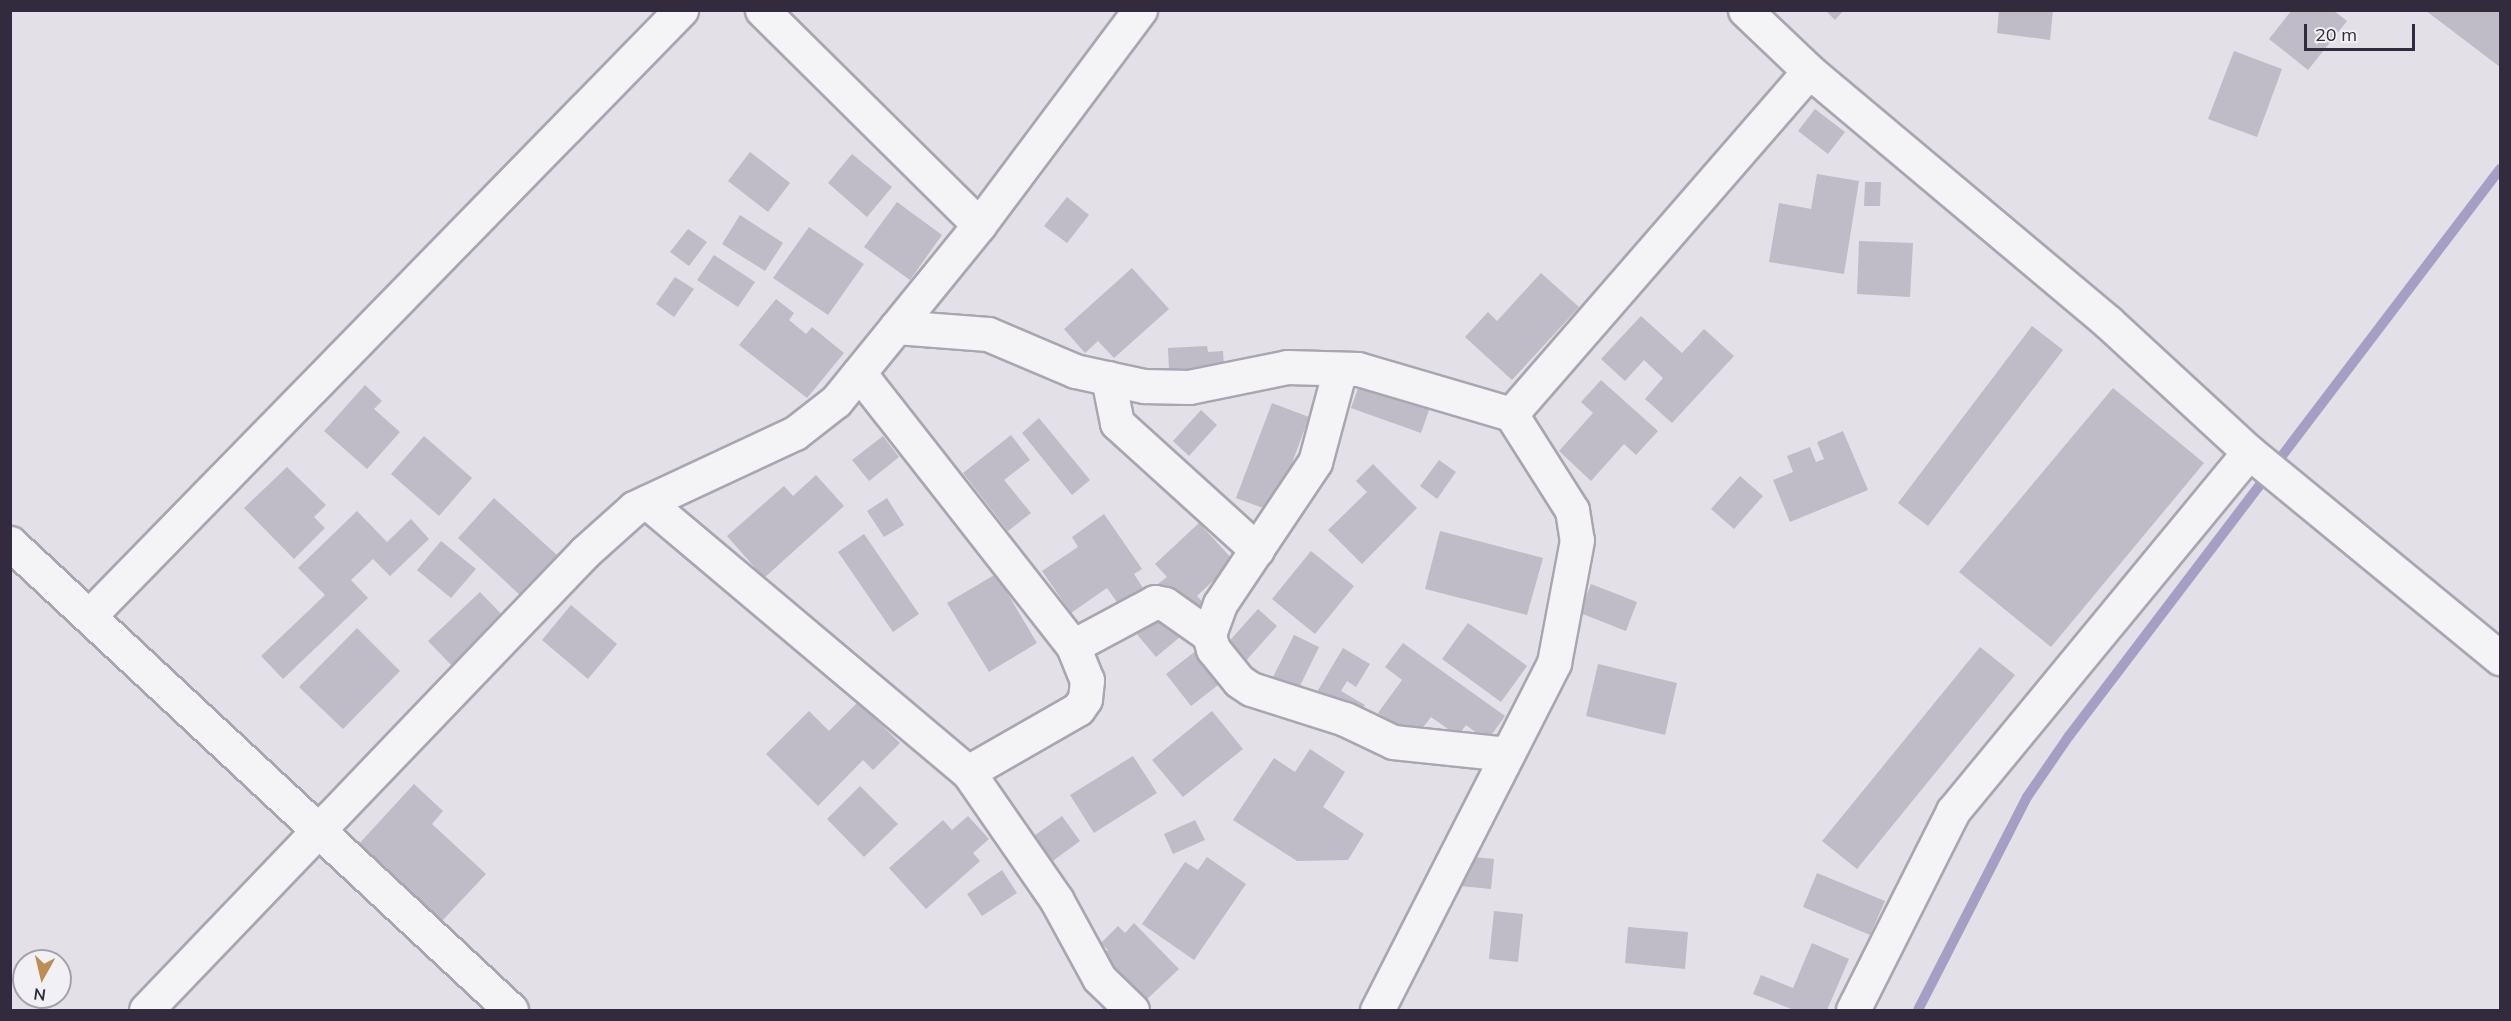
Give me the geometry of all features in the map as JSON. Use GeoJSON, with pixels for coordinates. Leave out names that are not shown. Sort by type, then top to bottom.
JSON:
{"type":"FeatureCollection","features":[{"type":"Feature","properties":{"kind":"street"},"geometry":{"type":"LineString","coordinates":[[90,615],[681,10]]}},
{"type":"Feature","properties":{"kind":"street"},"geometry":{"type":"LineString","coordinates":[[762,10],[979,225]]}},
{"type":"Feature","properties":{"kind":"street"},"geometry":{"type":"LineString","coordinates":[[146,1011],[316,829],[585,552],[634,508],[795,433],[836,401],[979,225],[1140,10]]}},
{"type":"Feature","properties":{"kind":"street"},"geometry":{"type":"LineString","coordinates":[[1745,10],[1809,71],[2108,322],[2249,452],[2500,658]]}},
{"type":"Feature","properties":{"kind":"street"},"geometry":{"type":"LineString","coordinates":[[1511,414],[1809,71]]}},
{"type":"Feature","properties":{"kind":"street"},"geometry":{"type":"LineString","coordinates":[[896,327],[988,334],[1075,371],[1144,386],[1189,387],[1287,367],[1358,369],[1511,414],[1572,510],[1577,540],[1554,663],[1377,1011]]}},
{"type":"Feature","properties":{"kind":"street"},"geometry":{"type":"LineString","coordinates":[[1341,369],[1315,462],[1220,604],[1209,635],[1213,649],[1239,681],[1251,689],[1345,719],[1393,742],[1507,754]]}},
{"type":"Feature","properties":{"kind":"street"},"geometry":{"type":"LineString","coordinates":[[859,373],[1073,646],[1087,680],[1085,699],[1077,709],[968,772]]}},
{"type":"Feature","properties":{"kind":"street"},"geometry":{"type":"LineString","coordinates":[[1108,378],[1117,423],[1257,550]]}},
{"type":"Feature","properties":{"kind":"street"},"geometry":{"type":"LineString","coordinates":[[1853,1011],[1953,811],[2249,452]]}},
{"type":"Feature","properties":{"kind":"street"},"geometry":{"type":"LineString","coordinates":[[647,502],[968,772],[1056,899],[1099,978],[1132,1011]]}},
{"type":"Feature","properties":{"kind":"street"},"geometry":{"type":"LineString","coordinates":[[10,543],[90,615],[511,1011]]}},
{"type":"Feature","properties":{"kind":"street"},"geometry":{"type":"LineString","coordinates":[[1073,646],[1155,602],[1165,604],[1209,635]]}},
{"type":"Feature","properties":{"kind":"building"},"geometry":{"type":"Polygon","coordinates":[[[1825,10],[1844,10],[1835,20],[1825,10]]]}},
{"type":"Feature","properties":{"kind":"building"},"geometry":{"type":"Polygon","coordinates":[[[1999,10],[2053,10],[2050,40],[1997,33],[1999,10]]]}},
{"type":"Feature","properties":{"kind":"building"},"geometry":{"type":"Polygon","coordinates":[[[2292,10],[2333,10],[2347,21],[2308,70],[2269,39],[2292,10]]]}},
{"type":"Feature","properties":{"kind":"building"},"geometry":{"type":"Polygon","coordinates":[[[2425,10],[2500,10],[2500,67],[2425,10]]]}},
{"type":"Feature","properties":{"kind":"building"},"geometry":{"type":"Polygon","coordinates":[[[2234,51],[2282,69],[2257,137],[2208,119],[2234,51]]]}},
{"type":"Feature","properties":{"kind":"building"},"geometry":{"type":"Polygon","coordinates":[[[1815,109],[1845,132],[1828,154],[1798,131],[1815,109]]]}},
{"type":"Feature","properties":{"kind":"building"},"geometry":{"type":"Polygon","coordinates":[[[750,152],[790,183],[768,212],[728,181],[750,152]]]}},
{"type":"Feature","properties":{"kind":"building"},"geometry":{"type":"Polygon","coordinates":[[[852,154],[892,187],[867,217],[828,183],[852,154]]]}},
{"type":"Feature","properties":{"kind":"building"},"geometry":{"type":"Polygon","coordinates":[[[1817,174],[1859,181],[1844,274],[1769,262],[1779,203],[1811,209],[1817,174]]]}},
{"type":"Feature","properties":{"kind":"building"},"geometry":{"type":"Polygon","coordinates":[[[1865,182],[1881,182],[1880,206],[1864,206],[1865,182]]]}},
{"type":"Feature","properties":{"kind":"building"},"geometry":{"type":"Polygon","coordinates":[[[1067,197],[1089,215],[1067,243],[1044,226],[1067,197]]]}},
{"type":"Feature","properties":{"kind":"building"},"geometry":{"type":"Polygon","coordinates":[[[897,202],[942,235],[910,280],[864,247],[897,202]]]}},
{"type":"Feature","properties":{"kind":"building"},"geometry":{"type":"Polygon","coordinates":[[[740,215],[783,243],[765,271],[722,244],[740,215]]]}},
{"type":"Feature","properties":{"kind":"building"},"geometry":{"type":"Polygon","coordinates":[[[809,227],[864,264],[828,315],[773,278],[809,227]]]}},
{"type":"Feature","properties":{"kind":"building"},"geometry":{"type":"Polygon","coordinates":[[[688,229],[707,242],[689,266],[670,252],[688,229]]]}},
{"type":"Feature","properties":{"kind":"building"},"geometry":{"type":"Polygon","coordinates":[[[1859,241],[1913,243],[1910,297],[1857,294],[1859,241]]]}},
{"type":"Feature","properties":{"kind":"building"},"geometry":{"type":"Polygon","coordinates":[[[714,255],[755,282],[738,307],[697,280],[714,255]]]}},
{"type":"Feature","properties":{"kind":"building"},"geometry":{"type":"Polygon","coordinates":[[[1132,268],[1169,309],[1114,358],[1098,341],[1085,353],[1064,329],[1132,268]]]}},
{"type":"Feature","properties":{"kind":"building"},"geometry":{"type":"Polygon","coordinates":[[[1541,273],[1579,307],[1512,380],[1465,337],[1488,312],[1497,321],[1541,273]]]}},
{"type":"Feature","properties":{"kind":"building"},"geometry":{"type":"Polygon","coordinates":[[[675,277],[694,289],[674,317],[656,304],[675,277]]]}},
{"type":"Feature","properties":{"kind":"building"},"geometry":{"type":"Polygon","coordinates":[[[776,299],[794,313],[789,320],[806,334],[812,327],[844,353],[807,398],[739,345],[776,299]]]}},
{"type":"Feature","properties":{"kind":"building"},"geometry":{"type":"Polygon","coordinates":[[[1641,316],[1682,353],[1704,329],[1734,356],[1672,423],[1645,399],[1663,378],[1644,360],[1625,381],[1601,359],[1641,316]]]}},
{"type":"Feature","properties":{"kind":"building"},"geometry":{"type":"Polygon","coordinates":[[[2032,326],[2063,350],[1928,526],[1898,503],[2032,326]]]}},
{"type":"Feature","properties":{"kind":"building"},"geometry":{"type":"Polygon","coordinates":[[[1207,346],[1208,352],[1223,351],[1224,367],[1169,370],[1168,348],[1207,346]]]}},
{"type":"Feature","properties":{"kind":"building"},"geometry":{"type":"Polygon","coordinates":[[[1361,380],[1431,404],[1421,433],[1351,408],[1361,380]]]}},
{"type":"Feature","properties":{"kind":"building"},"geometry":{"type":"Polygon","coordinates":[[[1601,380],[1658,431],[1636,455],[1624,444],[1591,481],[1559,451],[1593,413],[1581,402],[1601,380]]]}},
{"type":"Feature","properties":{"kind":"building"},"geometry":{"type":"Polygon","coordinates":[[[365,385],[382,401],[374,409],[400,432],[367,469],[324,431],[365,385]]]}},
{"type":"Feature","properties":{"kind":"building"},"geometry":{"type":"Polygon","coordinates":[[[2113,388],[2204,463],[2051,647],[1959,572],[2113,388]]]}},
{"type":"Feature","properties":{"kind":"building"},"geometry":{"type":"Polygon","coordinates":[[[1272,403],[1309,417],[1274,512],[1236,498],[1272,403]]]}},
{"type":"Feature","properties":{"kind":"building"},"geometry":{"type":"Polygon","coordinates":[[[1201,410],[1217,425],[1189,456],[1173,441],[1201,410]]]}},
{"type":"Feature","properties":{"kind":"building"},"geometry":{"type":"Polygon","coordinates":[[[1039,418],[1090,480],[1072,495],[1022,433],[1039,418]]]}},
{"type":"Feature","properties":{"kind":"building"},"geometry":{"type":"Polygon","coordinates":[[[1843,431],[1868,490],[1790,522],[1773,480],[1793,472],[1787,456],[1810,447],[1816,462],[1824,459],[1817,442],[1843,431]]]}},
{"type":"Feature","properties":{"kind":"building"},"geometry":{"type":"Polygon","coordinates":[[[1011,435],[1030,460],[1004,480],[1031,513],[1008,531],[963,473],[1011,435]]]}},
{"type":"Feature","properties":{"kind":"building"},"geometry":{"type":"Polygon","coordinates":[[[424,436],[472,478],[439,516],[391,474],[424,436]]]}},
{"type":"Feature","properties":{"kind":"building"},"geometry":{"type":"Polygon","coordinates":[[[883,436],[899,457],[869,481],[852,460],[883,436]]]}},
{"type":"Feature","properties":{"kind":"building"},"geometry":{"type":"Polygon","coordinates":[[[1439,460],[1456,472],[1437,499],[1420,486],[1439,460]]]}},
{"type":"Feature","properties":{"kind":"building"},"geometry":{"type":"Polygon","coordinates":[[[1373,464],[1417,508],[1362,564],[1328,530],[1367,492],[1356,481],[1373,464]]]}},
{"type":"Feature","properties":{"kind":"building"},"geometry":{"type":"Polygon","coordinates":[[[287,467],[326,505],[314,517],[325,528],[294,559],[244,508],[287,467]]]}},
{"type":"Feature","properties":{"kind":"building"},"geometry":{"type":"Polygon","coordinates":[[[816,475],[844,506],[764,578],[727,536],[784,486],[793,496],[816,475]]]}},
{"type":"Feature","properties":{"kind":"building"},"geometry":{"type":"Polygon","coordinates":[[[1740,476],[1763,496],[1734,529],[1711,509],[1740,476]]]}},
{"type":"Feature","properties":{"kind":"building"},"geometry":{"type":"Polygon","coordinates":[[[494,498],[557,555],[520,595],[458,538],[494,498]]]}},
{"type":"Feature","properties":{"kind":"building"},"geometry":{"type":"Polygon","coordinates":[[[887,498],[904,525],[884,537],[867,511],[887,498]]]}},
{"type":"Feature","properties":{"kind":"building"},"geometry":{"type":"Polygon","coordinates":[[[357,511],[387,542],[411,519],[429,539],[390,576],[373,559],[351,580],[368,598],[283,679],[261,656],[325,595],[298,568],[357,511]]]}},
{"type":"Feature","properties":{"kind":"building"},"geometry":{"type":"Polygon","coordinates":[[[1104,514],[1142,569],[1134,574],[1143,588],[1119,605],[1107,588],[1071,613],[1042,571],[1078,547],[1072,537],[1104,514]]]}},
{"type":"Feature","properties":{"kind":"building"},"geometry":{"type":"Polygon","coordinates":[[[1199,523],[1234,561],[1197,596],[1209,609],[1195,623],[1158,584],[1167,577],[1155,564],[1199,523]]]}},
{"type":"Feature","properties":{"kind":"building"},"geometry":{"type":"Polygon","coordinates":[[[1440,531],[1543,558],[1527,615],[1425,589],[1440,531]]]}},
{"type":"Feature","properties":{"kind":"building"},"geometry":{"type":"Polygon","coordinates":[[[864,534],[919,614],[893,632],[838,552],[864,534]]]}},
{"type":"Feature","properties":{"kind":"building"},"geometry":{"type":"Polygon","coordinates":[[[441,541],[476,569],[451,598],[417,570],[441,541]]]}},
{"type":"Feature","properties":{"kind":"building"},"geometry":{"type":"Polygon","coordinates":[[[1311,551],[1354,586],[1315,634],[1272,599],[1311,551]]]}},
{"type":"Feature","properties":{"kind":"building"},"geometry":{"type":"Polygon","coordinates":[[[996,574],[1037,643],[989,672],[947,603],[996,574]]]}},
{"type":"Feature","properties":{"kind":"building"},"geometry":{"type":"Polygon","coordinates":[[[1591,584],[1637,602],[1626,631],[1580,613],[1591,584]]]}},
{"type":"Feature","properties":{"kind":"building"},"geometry":{"type":"Polygon","coordinates":[[[480,592],[506,619],[454,668],[428,641],[480,592]]]}},
{"type":"Feature","properties":{"kind":"building"},"geometry":{"type":"Polygon","coordinates":[[[571,605],[617,644],[588,679],[542,640],[571,605]]]}},
{"type":"Feature","properties":{"kind":"building"},"geometry":{"type":"Polygon","coordinates":[[[1154,607],[1180,637],[1156,657],[1131,627],[1154,607]]]}},
{"type":"Feature","properties":{"kind":"building"},"geometry":{"type":"Polygon","coordinates":[[[1258,609],[1277,626],[1243,664],[1224,647],[1258,609]]]}},
{"type":"Feature","properties":{"kind":"building"},"geometry":{"type":"Polygon","coordinates":[[[1468,623],[1527,666],[1501,702],[1442,659],[1468,623]]]}},
{"type":"Feature","properties":{"kind":"building"},"geometry":{"type":"Polygon","coordinates":[[[357,628],[400,671],[343,729],[299,687],[357,628]]]}},
{"type":"Feature","properties":{"kind":"building"},"geometry":{"type":"Polygon","coordinates":[[[1294,635],[1319,647],[1296,694],[1271,681],[1294,635]]]}},
{"type":"Feature","properties":{"kind":"building"},"geometry":{"type":"Polygon","coordinates":[[[1403,643],[1505,716],[1487,741],[1466,725],[1458,736],[1431,717],[1414,739],[1378,713],[1402,680],[1385,667],[1403,643]]]}},
{"type":"Feature","properties":{"kind":"building"},"geometry":{"type":"Polygon","coordinates":[[[1980,647],[2015,675],[1857,869],[1822,841],[1980,647]]]}},
{"type":"Feature","properties":{"kind":"building"},"geometry":{"type":"Polygon","coordinates":[[[1343,648],[1370,664],[1356,687],[1347,681],[1341,691],[1365,705],[1355,721],[1314,697],[1343,648]]]}},
{"type":"Feature","properties":{"kind":"building"},"geometry":{"type":"Polygon","coordinates":[[[1197,650],[1222,682],[1191,706],[1166,674],[1197,650]]]}},
{"type":"Feature","properties":{"kind":"building"},"geometry":{"type":"Polygon","coordinates":[[[1598,664],[1677,683],[1665,735],[1586,716],[1598,664]]]}},
{"type":"Feature","properties":{"kind":"building"},"geometry":{"type":"Polygon","coordinates":[[[858,702],[900,743],[873,770],[863,760],[818,806],[766,754],[809,711],[829,731],[858,702]]]}},
{"type":"Feature","properties":{"kind":"building"},"geometry":{"type":"Polygon","coordinates":[[[1212,711],[1243,749],[1183,797],[1152,760],[1212,711]]]}},
{"type":"Feature","properties":{"kind":"building"},"geometry":{"type":"Polygon","coordinates":[[[1310,749],[1345,772],[1323,807],[1364,834],[1348,860],[1297,861],[1233,820],[1274,758],[1295,772],[1310,749]]]}},
{"type":"Feature","properties":{"kind":"building"},"geometry":{"type":"Polygon","coordinates":[[[1133,756],[1157,793],[1094,833],[1070,795],[1133,756]]]}},
{"type":"Feature","properties":{"kind":"building"},"geometry":{"type":"Polygon","coordinates":[[[414,784],[443,811],[432,824],[486,874],[441,922],[357,846],[414,784]]]}},
{"type":"Feature","properties":{"kind":"building"},"geometry":{"type":"Polygon","coordinates":[[[860,786],[898,824],[864,857],[827,819],[860,786]]]}},
{"type":"Feature","properties":{"kind":"building"},"geometry":{"type":"Polygon","coordinates":[[[968,816],[989,839],[973,853],[980,861],[926,909],[889,868],[943,820],[952,830],[968,816]]]}},
{"type":"Feature","properties":{"kind":"building"},"geometry":{"type":"Polygon","coordinates":[[[1062,816],[1080,841],[1050,863],[1031,838],[1062,816]]]}},
{"type":"Feature","properties":{"kind":"building"},"geometry":{"type":"Polygon","coordinates":[[[1195,820],[1205,840],[1173,854],[1164,834],[1195,820]]]}},
{"type":"Feature","properties":{"kind":"building"},"geometry":{"type":"Polygon","coordinates":[[[1463,856],[1494,859],[1491,889],[1460,886],[1463,856]]]}},
{"type":"Feature","properties":{"kind":"building"},"geometry":{"type":"Polygon","coordinates":[[[1207,857],[1246,884],[1194,960],[1142,924],[1185,862],[1198,870],[1207,857]]]}},
{"type":"Feature","properties":{"kind":"building"},"geometry":{"type":"Polygon","coordinates":[[[1002,870],[1017,893],[982,916],[967,894],[1002,870]]]}},
{"type":"Feature","properties":{"kind":"building"},"geometry":{"type":"Polygon","coordinates":[[[1817,873],[1885,901],[1870,935],[1803,907],[1817,873]]]}},
{"type":"Feature","properties":{"kind":"building"},"geometry":{"type":"Polygon","coordinates":[[[1494,911],[1523,914],[1518,962],[1489,959],[1494,911]]]}},
{"type":"Feature","properties":{"kind":"building"},"geometry":{"type":"Polygon","coordinates":[[[1134,923],[1179,969],[1144,1002],[1100,957],[1108,950],[1101,943],[1118,926],[1125,933],[1134,923]]]}},
{"type":"Feature","properties":{"kind":"building"},"geometry":{"type":"Polygon","coordinates":[[[1628,927],[1688,932],[1685,969],[1625,963],[1628,927]]]}},
{"type":"Feature","properties":{"kind":"building"},"geometry":{"type":"Polygon","coordinates":[[[1812,943],[1849,959],[1827,1010],[1794,1010],[1753,994],[1761,975],[1793,988],[1812,943]]]}},
{"type":"Feature","properties":{"kind":"waterway"},"geometry":{"type":"LineString","coordinates":[[1918,1010],[2027,797],[2069,736],[2500,169]]}}]}
